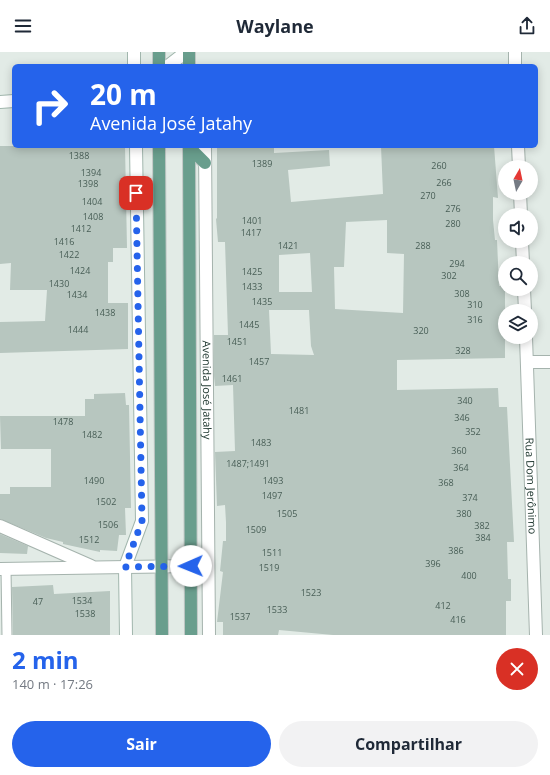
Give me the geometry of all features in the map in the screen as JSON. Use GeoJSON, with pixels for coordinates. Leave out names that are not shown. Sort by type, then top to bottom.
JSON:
{"type":"FeatureCollection","features":[{"type":"Feature","properties":{"kind":"main road"},"geometry":{"type":"LineString","coordinates":[[158,52],[159,64]]}},
{"type":"Feature","properties":{"kind":"main road"},"geometry":{"type":"LineString","coordinates":[[187,52],[189,64]]}},
{"type":"Feature","properties":{"kind":"main road"},"geometry":{"type":"LineString","coordinates":[[159,148],[162,635]]}},
{"type":"Feature","properties":{"kind":"main road","name":"Avenida José Jatahy"},"geometry":{"type":"LineString","coordinates":[[189,148],[192,635]]}},
{"type":"Feature","properties":{"kind":"main road"},"geometry":{"type":"LineString","coordinates":[[191,148],[205,163]]}},
{"type":"Feature","properties":{"kind":"street"},"geometry":{"type":"LineString","coordinates":[[134,52],[134,64]]}},
{"type":"Feature","properties":{"kind":"street"},"geometry":{"type":"LineString","coordinates":[[171,64],[187,52]]}},
{"type":"Feature","properties":{"kind":"street"},"geometry":{"type":"LineString","coordinates":[[514,52],[515,64]]}},
{"type":"Feature","properties":{"kind":"street"},"geometry":{"type":"LineString","coordinates":[[0,102],[12,101]]}},
{"type":"Feature","properties":{"kind":"street"},"geometry":{"type":"LineString","coordinates":[[126,635],[125,567],[142,521],[136,148]]}},
{"type":"Feature","properties":{"kind":"street","name":"Avenida José Jatahy"},"geometry":{"type":"LineString","coordinates":[[205,148],[208,635]]}},
{"type":"Feature","properties":{"kind":"street"},"geometry":{"type":"LineString","coordinates":[[518,148],[519,160]]}},
{"type":"Feature","properties":{"kind":"street","name":"Rua Dom Jerônimo"},"geometry":{"type":"LineString","coordinates":[[526,344],[536,635]]}},
{"type":"Feature","properties":{"kind":"street"},"geometry":{"type":"LineString","coordinates":[[527,362],[550,362]]}},
{"type":"Feature","properties":{"kind":"street"},"geometry":{"type":"LineString","coordinates":[[0,526],[94,567]]}},
{"type":"Feature","properties":{"kind":"street"},"geometry":{"type":"LineString","coordinates":[[3,569],[191,566]]}},
{"type":"Feature","properties":{"kind":"lane"},"geometry":{"type":"LineString","coordinates":[[3,569],[7,635]]}},
{"type":"Feature","properties":{"kind":"building"},"geometry":{"type":"Polygon","coordinates":[[[0,146],[12,146],[12,148],[125,148],[127,248],[113,248],[113,262],[108,262],[108,303],[128,303],[128,349],[0,353],[0,322],[45,321],[47,290],[10,290],[11,263],[0,264],[0,146]]]}},
{"type":"Feature","properties":{"kind":"building"},"geometry":{"type":"Polygon","coordinates":[[[217,148],[274,148],[274,153],[329,150],[330,166],[288,170],[291,202],[383,194],[381,148],[494,148],[498,198],[493,197],[493,220],[495,240],[497,240],[498,296],[505,296],[505,304],[498,304],[498,344],[505,344],[505,358],[397,360],[397,390],[498,388],[499,407],[507,407],[514,542],[507,542],[508,579],[511,579],[511,601],[506,601],[506,635],[333,635],[279,630],[278,635],[223,635],[223,622],[217,622],[223,572],[220,571],[223,541],[226,541],[226,522],[225,505],[217,506],[215,452],[235,451],[233,385],[215,386],[214,376],[214,335],[228,335],[225,242],[218,242],[216,219],[217,148]],[[387,220],[346,222],[344,267],[334,267],[335,309],[403,313],[404,254],[387,253],[387,220]],[[310,253],[279,255],[279,292],[312,292],[310,253]],[[269,310],[271,354],[314,355],[311,346],[309,310],[269,310]]]}},
{"type":"Feature","properties":{"kind":"building"},"geometry":{"type":"Polygon","coordinates":[[[125,393],[126,405],[129,405],[131,508],[125,508],[126,535],[119,535],[117,551],[100,550],[100,552],[63,544],[63,542],[46,538],[0,519],[0,494],[10,494],[10,487],[51,487],[51,449],[1,449],[0,416],[85,416],[85,399],[94,399],[94,394],[125,393]]]}},
{"type":"Feature","properties":{"kind":"building"},"geometry":{"type":"Polygon","coordinates":[[[0,534],[28,546],[27,554],[0,553],[0,534]]]}},
{"type":"Feature","properties":{"kind":"building"},"geometry":{"type":"Polygon","coordinates":[[[53,585],[54,594],[110,591],[110,635],[13,635],[12,587],[53,585]]]}},
{"type":"Feature","properties":{"kind":"route"},"geometry":{"type":"LineString","coordinates":[[136,193],[142,521],[125,567],[191,566]]}}]}
